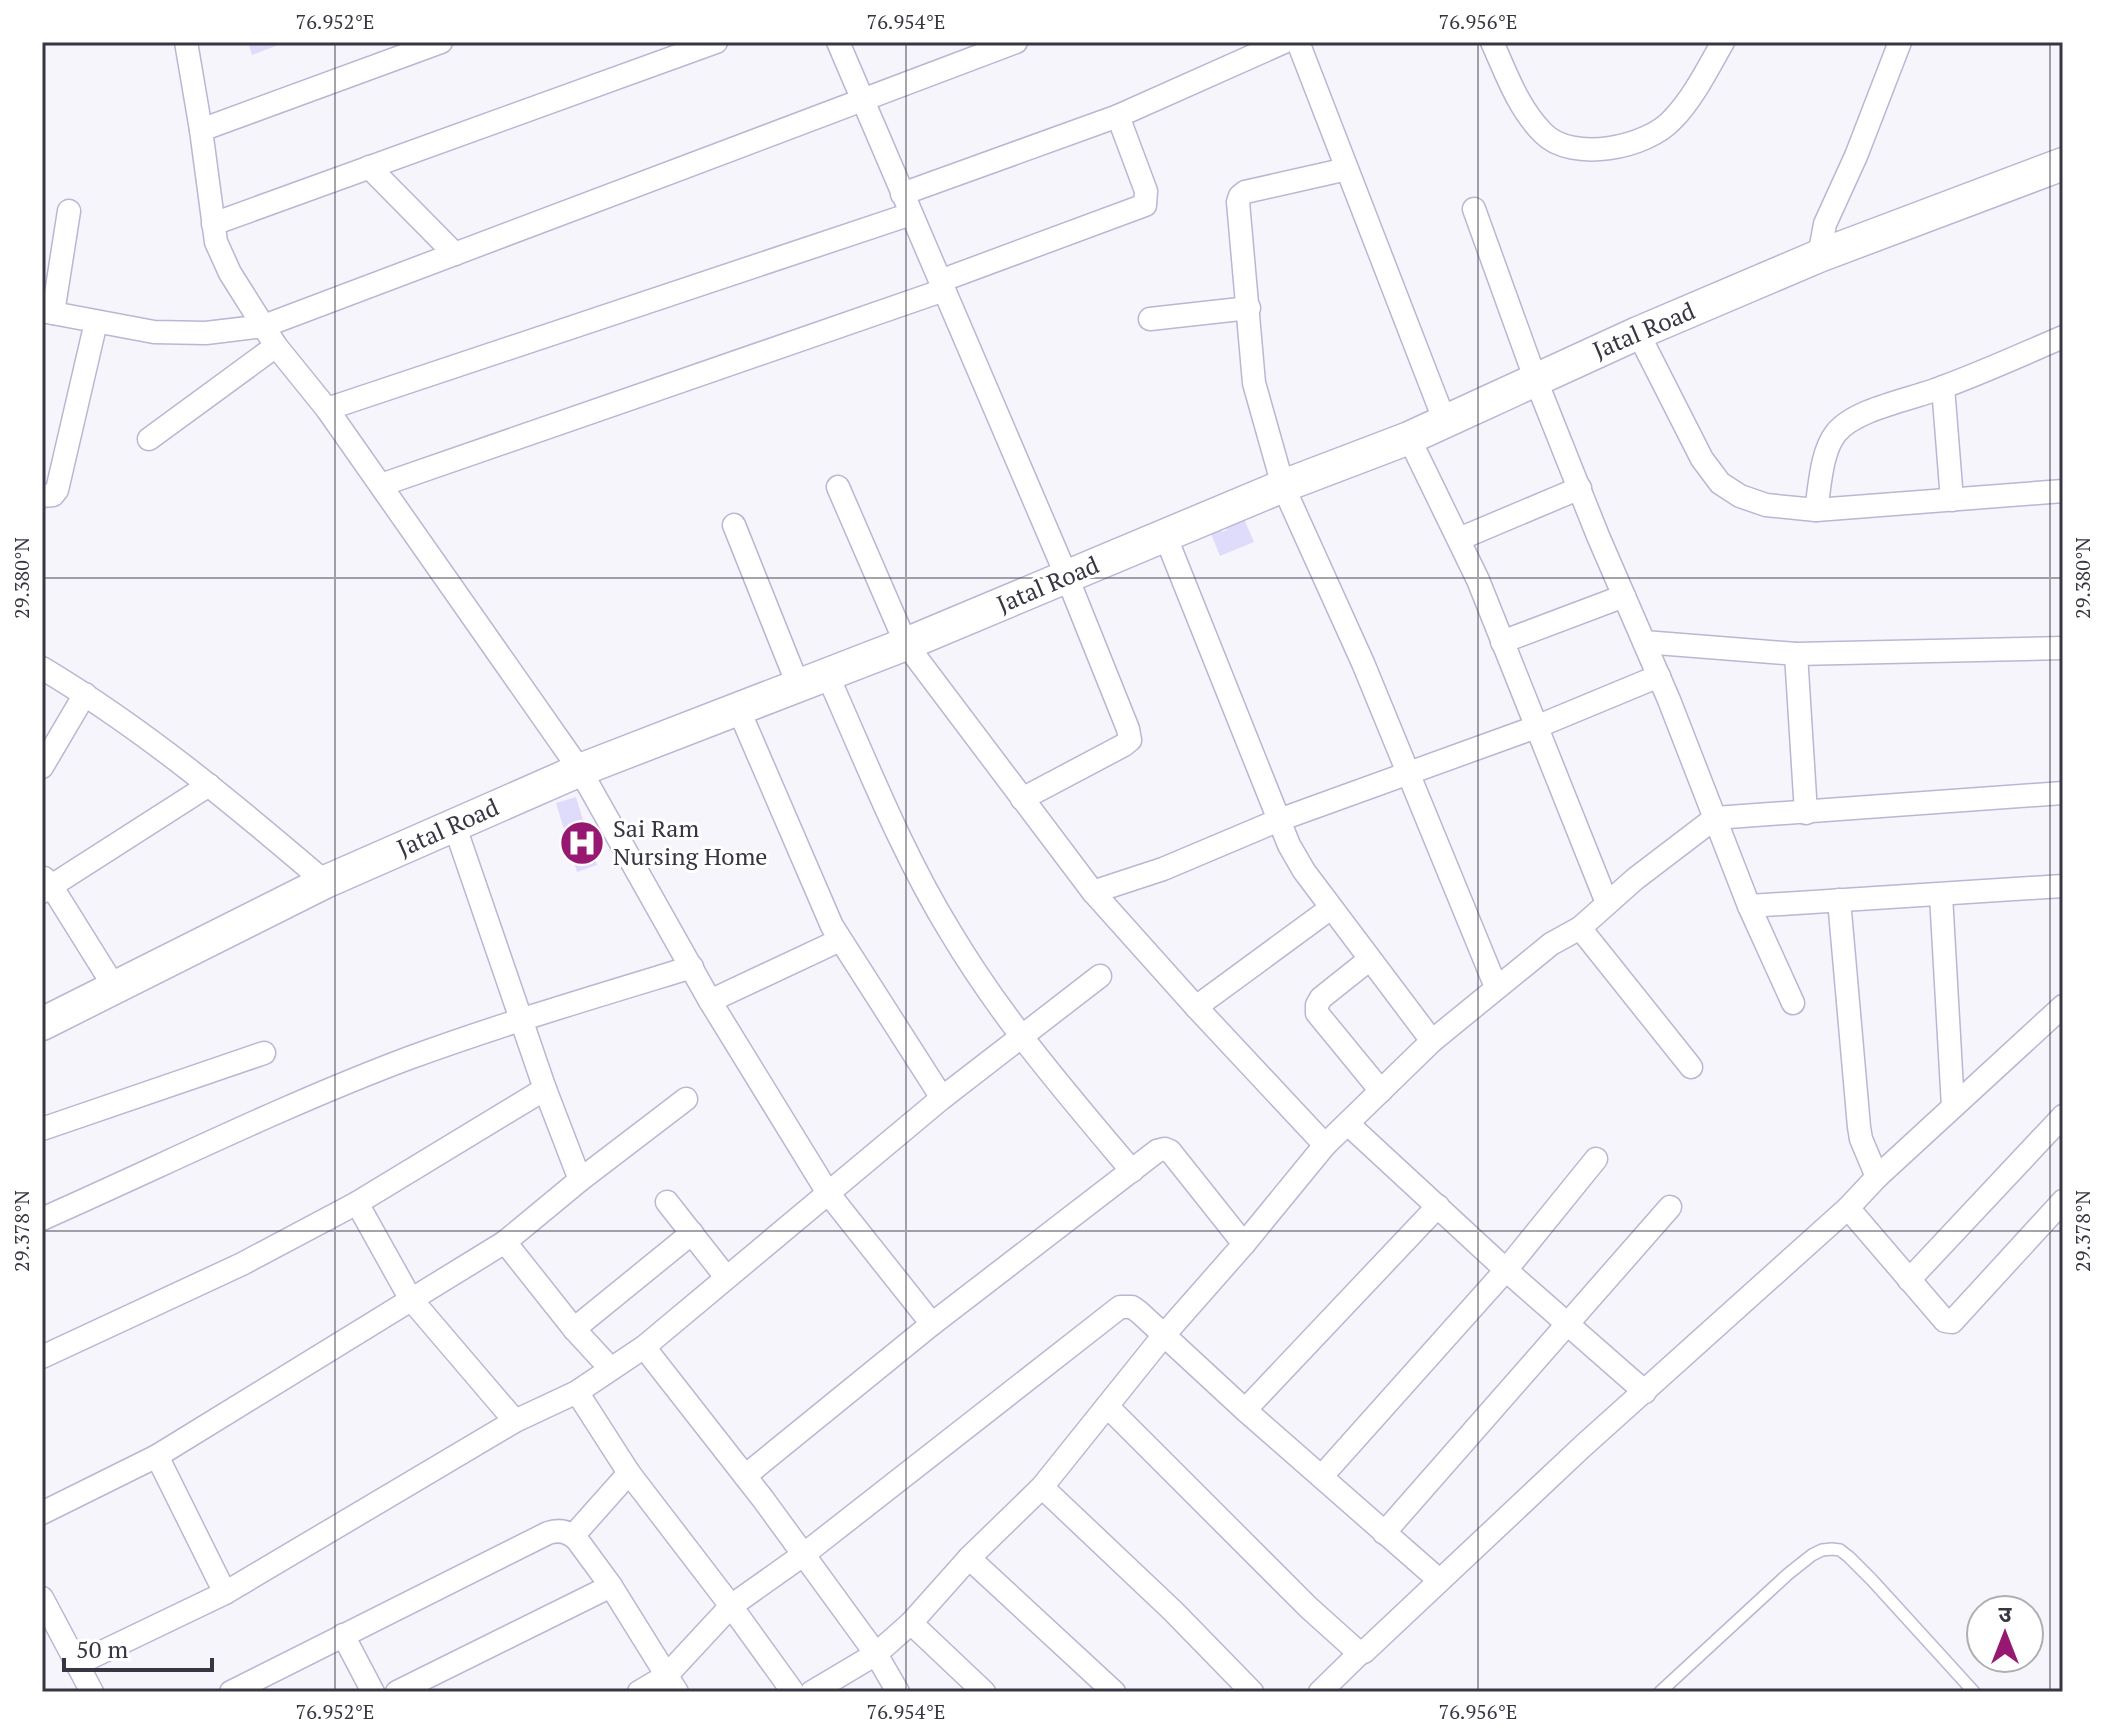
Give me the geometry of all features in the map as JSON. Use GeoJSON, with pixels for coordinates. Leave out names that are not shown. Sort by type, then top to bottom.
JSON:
{"type":"FeatureCollection","features":[{"type":"Feature","properties":{"kind":"main road","name":"Jatal Road"},"geometry":{"type":"LineString","coordinates":[[42,1024],[325,882],[580,770],[906,644],[1283,486],[1409,438],[1535,378],[1819,256],[2063,164]]}},
{"type":"Feature","properties":{"kind":"street"},"geometry":{"type":"LineString","coordinates":[[186,42],[216,242],[230,273],[276,346],[327,409],[580,770],[710,1001],[828,1193],[932,1324]]}},
{"type":"Feature","properties":{"kind":"street"},"geometry":{"type":"LineString","coordinates":[[201,130],[441,42]]}},
{"type":"Feature","properties":{"kind":"street"},"geometry":{"type":"LineString","coordinates":[[213,224],[716,42]]}},
{"type":"Feature","properties":{"kind":"street"},"geometry":{"type":"LineString","coordinates":[[838,42],[1067,577],[1128,729],[1130,740],[1114,752],[1022,799]]}},
{"type":"Feature","properties":{"kind":"street"},"geometry":{"type":"LineString","coordinates":[[69,211],[47,312],[154,332],[182,334],[264,326],[1016,42]]}},
{"type":"Feature","properties":{"kind":"street"},"geometry":{"type":"LineString","coordinates":[[327,409],[906,204],[1118,116],[1284,42]]}},
{"type":"Feature","properties":{"kind":"street"},"geometry":{"type":"LineString","coordinates":[[1298,42],[1445,422]]}},
{"type":"Feature","properties":{"kind":"street"},"geometry":{"type":"LineString","coordinates":[[1492,42],[1515,94],[1544,134],[1562,146],[1592,149],[1642,140],[1671,122],[1691,96],[1723,42]]}},
{"type":"Feature","properties":{"kind":"street"},"geometry":{"type":"LineString","coordinates":[[1819,256],[1825,224],[1856,156],[1900,42]]}},
{"type":"Feature","properties":{"kind":"street"},"geometry":{"type":"LineString","coordinates":[[381,485],[942,286],[1145,205],[1146,191],[1118,116]]}},
{"type":"Feature","properties":{"kind":"street"},"geometry":{"type":"LineString","coordinates":[[369,167],[455,254]]}},
{"type":"Feature","properties":{"kind":"street"},"geometry":{"type":"LineString","coordinates":[[1347,169],[1245,192],[1240,196],[1238,202],[1254,383],[1283,486],[1363,663],[1496,987]]}},
{"type":"Feature","properties":{"kind":"street"},"geometry":{"type":"LineString","coordinates":[[1474,209],[1535,378],[1659,676],[1749,906],[1793,1003]]}},
{"type":"Feature","properties":{"kind":"street"},"geometry":{"type":"LineString","coordinates":[[1150,319],[1249,308]]}},
{"type":"Feature","properties":{"kind":"street"},"geometry":{"type":"LineString","coordinates":[[42,496],[53,495],[57,490],[96,322]]}},
{"type":"Feature","properties":{"kind":"street"},"geometry":{"type":"LineString","coordinates":[[1638,333],[1702,459],[1720,483],[1740,496],[1766,505],[1816,510],[2063,491]]}},
{"type":"Feature","properties":{"kind":"street"},"geometry":{"type":"LineString","coordinates":[[1816,510],[1826,457],[1834,436],[1845,424],[2063,337]]}},
{"type":"Feature","properties":{"kind":"street"},"geometry":{"type":"LineString","coordinates":[[149,439],[276,346]]}},
{"type":"Feature","properties":{"kind":"street"},"geometry":{"type":"LineString","coordinates":[[1943,387],[1952,500]]}},
{"type":"Feature","properties":{"kind":"street"},"geometry":{"type":"LineString","coordinates":[[1409,438],[1459,539],[1607,903]]}},
{"type":"Feature","properties":{"kind":"street"},"geometry":{"type":"LineString","coordinates":[[838,487],[906,644],[1093,892],[1325,1145]]}},
{"type":"Feature","properties":{"kind":"street"},"geometry":{"type":"LineString","coordinates":[[1459,539],[1580,488]]}},
{"type":"Feature","properties":{"kind":"street"},"geometry":{"type":"LineString","coordinates":[[734,525],[812,680],[952,935],[1021,1039],[1132,1171]]}},
{"type":"Feature","properties":{"kind":"street"},"geometry":{"type":"LineString","coordinates":[[1165,535],[1279,820],[1304,871],[1432,1041]]}},
{"type":"Feature","properties":{"kind":"street"},"geometry":{"type":"LineString","coordinates":[[1502,642],[1624,596]]}},
{"type":"Feature","properties":{"kind":"street"},"geometry":{"type":"LineString","coordinates":[[1644,642],[1796,654],[2063,648]]}},
{"type":"Feature","properties":{"kind":"street"},"geometry":{"type":"LineString","coordinates":[[1796,654],[1806,813]]}},
{"type":"Feature","properties":{"kind":"street"},"geometry":{"type":"LineString","coordinates":[[42,668],[85,694],[209,785],[325,882]]}},
{"type":"Feature","properties":{"kind":"street"},"geometry":{"type":"LineString","coordinates":[[1093,892],[1163,869],[1279,820],[1536,727],[1659,676]]}},
{"type":"Feature","properties":{"kind":"street"},"geometry":{"type":"LineString","coordinates":[[42,767],[85,694]]}},
{"type":"Feature","properties":{"kind":"street"},"geometry":{"type":"LineString","coordinates":[[738,708],[810,880],[840,940],[942,1098]]}},
{"type":"Feature","properties":{"kind":"street"},"geometry":{"type":"LineString","coordinates":[[115,988],[45,885],[209,785]]}},
{"type":"Feature","properties":{"kind":"street"},"geometry":{"type":"LineString","coordinates":[[812,1692],[876,1654],[911,1623],[969,1558],[1042,1487],[1164,1335],[1325,1145],[1432,1041],[1551,944],[1580,928],[1715,818],[2063,793]]}},
{"type":"Feature","properties":{"kind":"street"},"geometry":{"type":"LineString","coordinates":[[454,824],[545,1089],[580,1180]]}},
{"type":"Feature","properties":{"kind":"street"},"geometry":{"type":"LineString","coordinates":[[1749,906],[2063,886]]}},
{"type":"Feature","properties":{"kind":"street"},"geometry":{"type":"LineString","coordinates":[[1941,895],[1953,1107]]}},
{"type":"Feature","properties":{"kind":"street"},"geometry":{"type":"LineString","coordinates":[[1839,900],[1859,1127],[1877,1177]]}},
{"type":"Feature","properties":{"kind":"street"},"geometry":{"type":"LineString","coordinates":[[1196,1007],[1331,908]]}},
{"type":"Feature","properties":{"kind":"street"},"geometry":{"type":"LineString","coordinates":[[1580,928],[1691,1067]]}},
{"type":"Feature","properties":{"kind":"street"},"geometry":{"type":"LineString","coordinates":[[710,1001],[840,940]]}},
{"type":"Feature","properties":{"kind":"street"},"geometry":{"type":"LineString","coordinates":[[1370,959],[1321,998],[1317,1013],[1381,1091]]}},
{"type":"Feature","properties":{"kind":"street"},"geometry":{"type":"LineString","coordinates":[[42,1219],[321,1094],[407,1059],[521,1018],[692,967]]}},
{"type":"Feature","properties":{"kind":"street"},"geometry":{"type":"LineString","coordinates":[[77,1664],[225,1593],[515,1421],[577,1392],[644,1347],[942,1098],[1100,976]]}},
{"type":"Feature","properties":{"kind":"street"},"geometry":{"type":"LineString","coordinates":[[1320,1692],[1848,1208],[1877,1177],[2063,1006]]}},
{"type":"Feature","properties":{"kind":"street"},"geometry":{"type":"LineString","coordinates":[[42,1129],[264,1053]]}},
{"type":"Feature","properties":{"kind":"street"},"geometry":{"type":"LineString","coordinates":[[42,1357],[242,1264],[357,1203],[545,1089]]}},
{"type":"Feature","properties":{"kind":"street"},"geometry":{"type":"LineString","coordinates":[[42,1513],[157,1456],[505,1242],[686,1099]]}},
{"type":"Feature","properties":{"kind":"street"},"geometry":{"type":"LineString","coordinates":[[1909,1280],[2063,1116]]}},
{"type":"Feature","properties":{"kind":"street"},"geometry":{"type":"LineString","coordinates":[[1348,1124],[1506,1270],[1645,1392]]}},
{"type":"Feature","properties":{"kind":"street"},"geometry":{"type":"LineString","coordinates":[[745,1476],[932,1324],[1157,1151],[1170,1151],[1244,1244]]}},
{"type":"Feature","properties":{"kind":"street"},"geometry":{"type":"LineString","coordinates":[[1322,1476],[1506,1270],[1596,1159]]}},
{"type":"Feature","properties":{"kind":"street"},"geometry":{"type":"LineString","coordinates":[[1848,1208],[1945,1321],[1955,1321],[2063,1201]]}},
{"type":"Feature","properties":{"kind":"street"},"geometry":{"type":"LineString","coordinates":[[667,1202],[726,1277]]}},
{"type":"Feature","properties":{"kind":"street"},"geometry":{"type":"LineString","coordinates":[[357,1203],[410,1298],[515,1421]]}},
{"type":"Feature","properties":{"kind":"street"},"geometry":{"type":"LineString","coordinates":[[1245,1410],[1438,1206]]}},
{"type":"Feature","properties":{"kind":"street"},"geometry":{"type":"LineString","coordinates":[[1384,1533],[1670,1207]]}},
{"type":"Feature","properties":{"kind":"street"},"geometry":{"type":"LineString","coordinates":[[574,1329],[692,1233]]}},
{"type":"Feature","properties":{"kind":"street"},"geometry":{"type":"LineString","coordinates":[[505,1242],[574,1329],[610,1368]]}},
{"type":"Feature","properties":{"kind":"street"},"geometry":{"type":"LineString","coordinates":[[639,1692],[671,1684],[731,1606],[803,1555],[1120,1307],[1132,1307],[1139,1312],[1245,1410],[1439,1580]]}},
{"type":"Feature","properties":{"kind":"street"},"geometry":{"type":"LineString","coordinates":[[644,1347],[745,1476],[876,1654],[898,1692]]}},
{"type":"Feature","properties":{"kind":"street"},"geometry":{"type":"LineString","coordinates":[[577,1392],[629,1473],[793,1692]]}},
{"type":"Feature","properties":{"kind":"street"},"geometry":{"type":"LineString","coordinates":[[1107,1406],[1308,1607],[1360,1653]]}},
{"type":"Feature","properties":{"kind":"street"},"geometry":{"type":"LineString","coordinates":[[157,1456],[225,1593]]}},
{"type":"Feature","properties":{"kind":"street"},"geometry":{"type":"LineString","coordinates":[[573,1536],[629,1473]]}},
{"type":"Feature","properties":{"kind":"street"},"geometry":{"type":"LineString","coordinates":[[1042,1487],[1173,1611],[1252,1692]]}},
{"type":"Feature","properties":{"kind":"street"},"geometry":{"type":"LineString","coordinates":[[231,1692],[559,1530],[573,1536],[611,1586],[671,1684]]}},
{"type":"Feature","properties":{"kind":"street"},"geometry":{"type":"LineString","coordinates":[[969,1558],[1104,1689]]}},
{"type":"Feature","properties":{"kind":"street"},"geometry":{"type":"LineString","coordinates":[[397,1692],[611,1586]]}},
{"type":"Feature","properties":{"kind":"street"},"geometry":{"type":"LineString","coordinates":[[42,1598],[92,1692]]}},
{"type":"Feature","properties":{"kind":"street"},"geometry":{"type":"LineString","coordinates":[[911,1623],[984,1692]]}},
{"type":"Feature","properties":{"kind":"street"},"geometry":{"type":"LineString","coordinates":[[343,1635],[373,1692]]}},
{"type":"Feature","properties":{"kind":"lane"},"geometry":{"type":"LineString","coordinates":[[1660,1692],[1788,1574],[1812,1555],[1832,1549],[1840,1550],[1872,1580],[1974,1692]]}},
{"type":"Feature","properties":{"kind":"building"},"geometry":{"type":"Polygon","coordinates":[[[248,42],[286,42],[252,55],[248,42]]]}},
{"type":"Feature","properties":{"kind":"building"},"geometry":{"type":"Polygon","coordinates":[[[1240,510],[1254,542],[1220,556],[1207,524],[1217,520],[1222,532],[1227,530],[1222,518],[1240,510]]]}},
{"type":"Feature","properties":{"kind":"building"},"geometry":{"type":"Polygon","coordinates":[[[576,797],[597,865],[577,872],[556,803],[576,797]]]}},
{"type":"Feature","properties":{"kind":"place","name":"Sai Ram Nursing Home"},"geometry":{"type":"Point","coordinates":[582,843]}}]}
